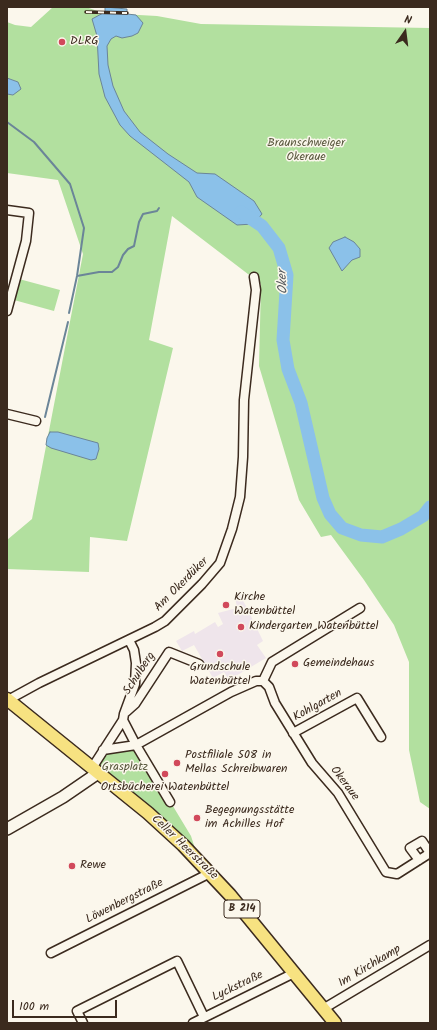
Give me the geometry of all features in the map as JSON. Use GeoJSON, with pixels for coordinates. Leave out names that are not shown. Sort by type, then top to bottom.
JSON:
{"type":"FeatureCollection","features":[{"type":"Feature","properties":{"kind":"main road","name":"Celler Heerstraße"},"geometry":{"type":"LineString","coordinates":[[7,700],[152,817],[210,873],[230,895],[335,1023]]}},
{"type":"Feature","properties":{"kind":"main road"},"geometry":{"type":"LineString","coordinates":[[7,828],[63,797],[95,771]]}},
{"type":"Feature","properties":{"kind":"street"},"geometry":{"type":"LineString","coordinates":[[7,210],[29,213],[26,241],[7,311]]}},
{"type":"Feature","properties":{"kind":"street","name":"Am Okerdüker"},"geometry":{"type":"LineString","coordinates":[[7,700],[165,621],[213,573],[220,563],[240,497],[243,457],[244,400],[256,290],[254,277]]}},
{"type":"Feature","properties":{"kind":"street"},"geometry":{"type":"LineString","coordinates":[[7,414],[36,421]]}},
{"type":"Feature","properties":{"kind":"street"},"geometry":{"type":"LineString","coordinates":[[103,750],[136,745],[232,692],[256,681],[263,681],[272,662],[360,608]]}},
{"type":"Feature","properties":{"kind":"street","name":"Schulberg"},"geometry":{"type":"LineString","coordinates":[[123,717],[136,684],[137,673],[134,650],[129,640]]}},
{"type":"Feature","properties":{"kind":"street","name":"Schulberg"},"geometry":{"type":"LineString","coordinates":[[123,717],[135,704],[168,652],[199,664]]}},
{"type":"Feature","properties":{"kind":"street","name":"Okeraue"},"geometry":{"type":"LineString","coordinates":[[263,681],[269,687],[275,702],[293,734],[312,763],[338,793],[386,872],[397,874],[418,860]]}},
{"type":"Feature","properties":{"kind":"street","name":"Kohlgarten"},"geometry":{"type":"LineString","coordinates":[[293,734],[357,698],[381,737]]}},
{"type":"Feature","properties":{"kind":"street"},"geometry":{"type":"LineString","coordinates":[[123,717],[136,745],[170,802]]}},
{"type":"Feature","properties":{"kind":"street"},"geometry":{"type":"LineString","coordinates":[[95,771],[103,750],[123,717]]}},
{"type":"Feature","properties":{"kind":"street","name":"Löwenbergstraße"},"geometry":{"type":"LineString","coordinates":[[51,954],[210,873]]}},
{"type":"Feature","properties":{"kind":"street","name":"Im Kirchkamp"},"geometry":{"type":"LineString","coordinates":[[323,1009],[430,945]]}},
{"type":"Feature","properties":{"kind":"street"},"geometry":{"type":"LineString","coordinates":[[83,1023],[78,1012],[177,962],[204,1017]]}},
{"type":"Feature","properties":{"kind":"street","name":"Lyckstraße"},"geometry":{"type":"LineString","coordinates":[[193,1023],[294,973]]}},
{"type":"Feature","properties":{"kind":"shaded area","name":"Grundschule Watenbüttel"},"geometry":{"type":"Polygon","coordinates":[[[240,595],[263,641],[257,645],[266,658],[229,680],[224,672],[213,678],[194,645],[182,651],[176,641],[194,631],[195,634],[215,622],[218,627],[223,624],[218,613],[237,608],[235,597],[240,595]]]}},
{"type":"Feature","properties":{"kind":"green space","name":"Braunschweiger Okeraue"},"geometry":{"type":"Polygon","coordinates":[[[53,7],[86,7],[103,13],[157,16],[201,24],[430,28],[430,809],[420,802],[409,750],[409,662],[394,625],[364,580],[331,535],[321,537],[299,500],[259,366],[261,284],[172,216],[149,340],[173,348],[127,541],[90,537],[89,572],[7,569],[7,540],[32,519],[83,254],[58,180],[7,173],[7,94],[13,95],[18,82],[7,78],[7,22],[15,25],[31,27],[53,7]]]}},
{"type":"Feature","properties":{"kind":"green space"},"geometry":{"type":"Polygon","coordinates":[[[19,279],[60,290],[54,311],[14,300],[19,279]]]}},
{"type":"Feature","properties":{"kind":"green space","name":"Grasplatz"},"geometry":{"type":"Polygon","coordinates":[[[136,745],[191,836],[199,861],[92,768],[103,750],[136,745]]]}},
{"type":"Feature","properties":{"kind":"water"},"geometry":{"type":"Polygon","coordinates":[[[105,7],[127,9],[127,14],[136,15],[143,23],[138,33],[122,38],[116,36],[111,39],[107,46],[108,65],[113,86],[124,111],[140,132],[168,154],[197,173],[215,174],[254,201],[262,214],[253,224],[237,225],[197,197],[189,182],[130,136],[120,125],[105,97],[99,74],[97,36],[92,19],[105,12],[105,7]]]}},
{"type":"Feature","properties":{"kind":"water"},"geometry":{"type":"Polygon","coordinates":[[[7,78],[18,82],[21,89],[13,95],[7,94],[7,78]]]}},
{"type":"Feature","properties":{"kind":"water"},"geometry":{"type":"Polygon","coordinates":[[[345,237],[354,242],[360,249],[360,257],[352,260],[342,271],[329,248],[333,242],[345,237]]]}},
{"type":"Feature","properties":{"kind":"water"},"geometry":{"type":"Polygon","coordinates":[[[50,432],[58,432],[98,443],[99,449],[96,459],[91,460],[51,448],[46,445],[50,432]]]}},
{"type":"Feature","properties":{"kind":"waterway"},"geometry":{"type":"LineString","coordinates":[[7,122],[34,142],[70,184],[84,228],[77,276],[69,313]]}},
{"type":"Feature","properties":{"kind":"waterway"},"geometry":{"type":"LineString","coordinates":[[77,276],[99,272],[112,272],[118,267],[123,255],[128,249],[134,246],[139,222],[143,214],[157,211],[159,208]]}},
{"type":"Feature","properties":{"kind":"waterway","name":"Oker"},"geometry":{"type":"LineString","coordinates":[[241,212],[262,226],[279,248],[287,275],[283,340],[288,369],[301,403],[323,498],[330,514],[342,528],[361,535],[382,537],[401,529],[423,516],[430,507]]}},
{"type":"Feature","properties":{"kind":"waterway"},"geometry":{"type":"LineString","coordinates":[[45,417],[68,322]]}},
{"type":"Feature","properties":{"kind":"railway"},"geometry":{"type":"LineString","coordinates":[[86,12],[127,13]]}},
{"type":"Feature","properties":{"kind":"place","name":"DLRG"},"geometry":{"type":"Point","coordinates":[62,42]}},
{"type":"Feature","properties":{"kind":"place","name":"Kirche Watenbüttel"},"geometry":{"type":"Point","coordinates":[226,605]}},
{"type":"Feature","properties":{"kind":"place","name":"Kindergarten Watenbüttel"},"geometry":{"type":"Point","coordinates":[241,627]}},
{"type":"Feature","properties":{"kind":"place","name":"Grundschule Watenbüttel"},"geometry":{"type":"Point","coordinates":[220,654]}},
{"type":"Feature","properties":{"kind":"place","name":"Gemeindehaus"},"geometry":{"type":"Point","coordinates":[295,664]}},
{"type":"Feature","properties":{"kind":"place","name":"Postfiliale 508 in Mellas Schreibwaren"},"geometry":{"type":"Point","coordinates":[177,763]}},
{"type":"Feature","properties":{"kind":"place","name":"Ortsbücherei Watenbüttel"},"geometry":{"type":"Point","coordinates":[165,774]}},
{"type":"Feature","properties":{"kind":"place","name":"Begegnungsstätte im Achilles Hof"},"geometry":{"type":"Point","coordinates":[197,818]}},
{"type":"Feature","properties":{"kind":"place","name":"Rewe"},"geometry":{"type":"Point","coordinates":[72,866]}}]}
